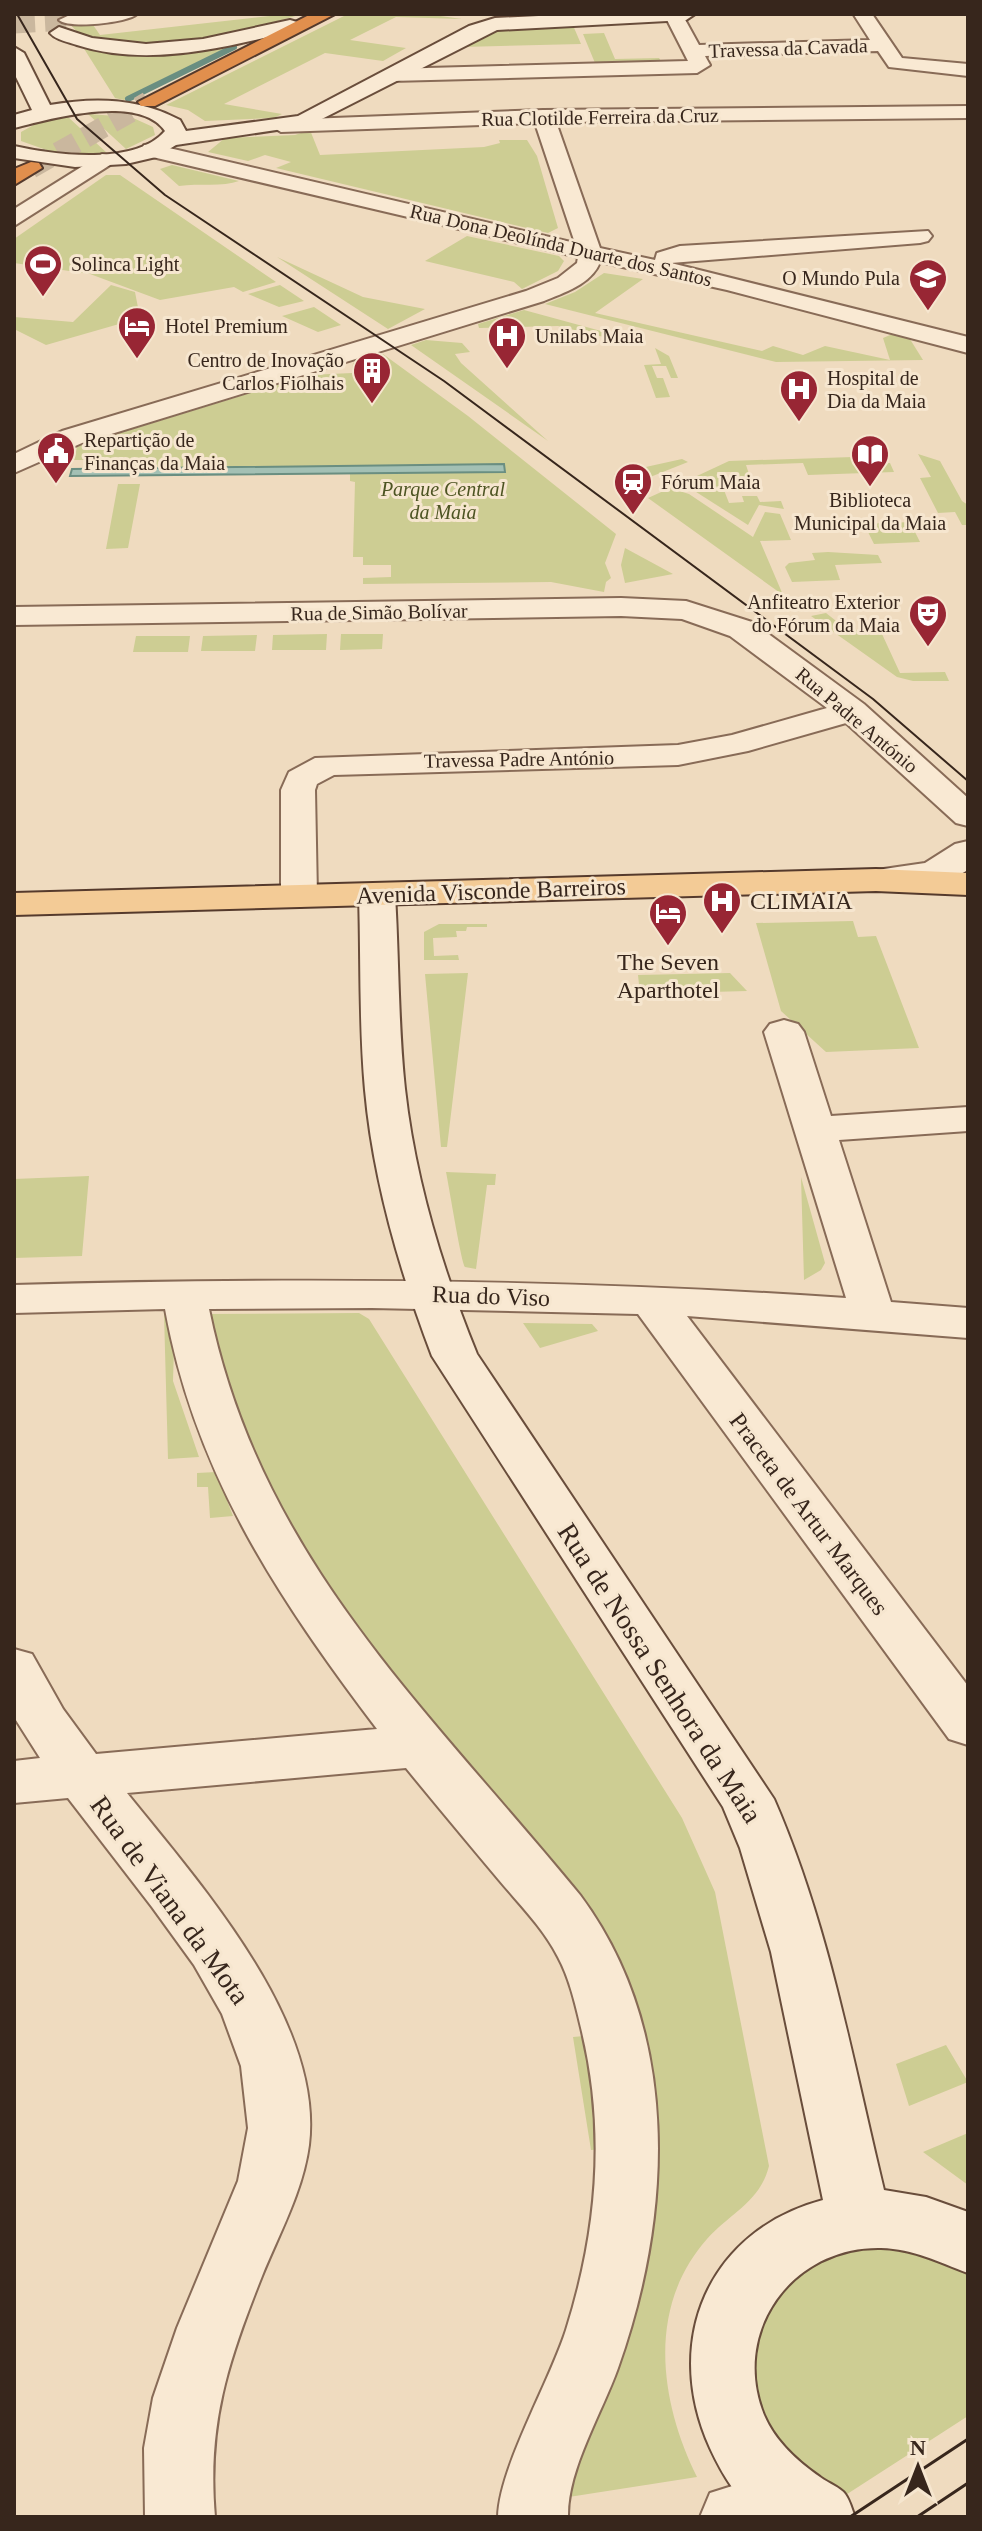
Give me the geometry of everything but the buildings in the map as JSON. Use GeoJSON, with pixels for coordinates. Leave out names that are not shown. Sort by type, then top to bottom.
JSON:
{"type":"FeatureCollection","features":[{"type":"Feature","properties":{"kind":"highway"},"geometry":{"type":"LineString","coordinates":[[315,14],[143,102],[326,14]]}},
{"type":"Feature","properties":{"kind":"main road","name":"Avenida Visconde Barreiros"},"geometry":{"type":"LineString","coordinates":[[14,904],[876,880],[968,884]]}},
{"type":"Feature","properties":{"kind":"street"},"geometry":{"type":"LineString","coordinates":[[48,14],[89,44],[116,49],[178,50],[239,40],[290,26]]}},
{"type":"Feature","properties":{"kind":"street"},"geometry":{"type":"LineString","coordinates":[[64,26],[128,14]]}},
{"type":"Feature","properties":{"kind":"street"},"geometry":{"type":"LineString","coordinates":[[281,126],[310,118],[476,30],[505,18],[686,14]]}},
{"type":"Feature","properties":{"kind":"street"},"geometry":{"type":"LineString","coordinates":[[391,75],[693,68],[700,65],[673,15]]}},
{"type":"Feature","properties":{"kind":"street"},"geometry":{"type":"LineString","coordinates":[[863,15],[898,64],[968,70]]}},
{"type":"Feature","properties":{"kind":"street"},"geometry":{"type":"LineString","coordinates":[[64,26],[77,64]]}},
{"type":"Feature","properties":{"kind":"street","name":"Travessa da Cavada"},"geometry":{"type":"LineString","coordinates":[[694,51],[883,45]]}},
{"type":"Feature","properties":{"kind":"street"},"geometry":{"type":"LineString","coordinates":[[14,53],[44,113]]}},
{"type":"Feature","properties":{"kind":"street"},"geometry":{"type":"LineString","coordinates":[[88,83],[98,100],[110,108]]}},
{"type":"Feature","properties":{"kind":"street","name":"Rua Dona Deolínda Duarte dos Santos"},"geometry":{"type":"LineString","coordinates":[[16,120],[44,113],[110,108],[144,112],[164,137],[590,253],[968,345]]}},
{"type":"Feature","properties":{"kind":"street","name":"Rua Clotilde Ferreira da Cruz"},"geometry":{"type":"LineString","coordinates":[[102,160],[164,137],[281,126],[543,116],[968,112]]}},
{"type":"Feature","properties":{"kind":"street"},"geometry":{"type":"LineString","coordinates":[[14,465],[27,446],[72,437],[559,287],[588,266],[590,253],[543,116]]}},
{"type":"Feature","properties":{"kind":"street"},"geometry":{"type":"LineString","coordinates":[[19,167],[48,159],[102,160]]}},
{"type":"Feature","properties":{"kind":"street"},"geometry":{"type":"LineString","coordinates":[[14,219],[102,160]]}},
{"type":"Feature","properties":{"kind":"street"},"geometry":{"type":"LineString","coordinates":[[652,266],[680,253],[920,236]]}},
{"type":"Feature","properties":{"kind":"street","name":"Rua de Simão Bolívar"},"geometry":{"type":"LineString","coordinates":[[14,616],[621,607],[686,610],[741,629]]}},
{"type":"Feature","properties":{"kind":"street","name":"Rua Padre António"},"geometry":{"type":"LineString","coordinates":[[741,629],[852,711],[968,816]]}},
{"type":"Feature","properties":{"kind":"street","name":"Travessa Padre António"},"geometry":{"type":"LineString","coordinates":[[299,896],[298,790],[301,779],[327,765],[678,755],[720,748],[852,711]]}},
{"type":"Feature","properties":{"kind":"street"},"geometry":{"type":"LineString","coordinates":[[876,880],[929,873],[949,866],[968,852]]}},
{"type":"Feature","properties":{"kind":"street","name":"Rua de Nossa Senhora da Maia"},"geometry":{"type":"LineString","coordinates":[[377,894],[385,1088],[392,1140],[430,1293],[455,1356],[747,1799],[776,1867],[859,2220]]}},
{"type":"Feature","properties":{"kind":"street"},"geometry":{"type":"LineString","coordinates":[[784,1032],[873,1314]]}},
{"type":"Feature","properties":{"kind":"street"},"geometry":{"type":"LineString","coordinates":[[815,1129],[968,1119]]}},
{"type":"Feature","properties":{"kind":"street"},"geometry":{"type":"LineString","coordinates":[[184,1293],[196,1358],[237,1471],[317,1606],[420,1746],[568,1925],[592,1966],[619,2066],[628,2173],[616,2269],[587,2366],[533,2495],[533,2517]]}},
{"type":"Feature","properties":{"kind":"street","name":"Rua do Viso"},"geometry":{"type":"LineString","coordinates":[[14,1299],[184,1293],[430,1293],[651,1300],[968,1323]]}},
{"type":"Feature","properties":{"kind":"street","name":"Praceta de Artur Marques"},"geometry":{"type":"LineString","coordinates":[[651,1300],[968,1725]]}},
{"type":"Feature","properties":{"kind":"street","name":"Rua de Viana da Mota"},"geometry":{"type":"LineString","coordinates":[[14,1668],[37,1712],[80,1776],[172,1893],[251,2010],[271,2071],[279,2129],[263,2199],[198,2366],[179,2436],[180,2517]]}},
{"type":"Feature","properties":{"kind":"street"},"geometry":{"type":"LineString","coordinates":[[14,1782],[420,1746]]}},
{"type":"Feature","properties":{"kind":"street"},"geometry":{"type":"LineString","coordinates":[[782,2512],[729,2415],[721,2374],[724,2333],[737,2297],[760,2266],[789,2242],[818,2226],[859,2220],[911,2221],[968,2244]]}},
{"type":"Feature","properties":{"kind":"green space"},"geometry":{"type":"Polygon","coordinates":[[[302,14],[198,45],[105,45],[80,35],[69,23],[91,22],[100,35],[302,14]]]}},
{"type":"Feature","properties":{"kind":"green space"},"geometry":{"type":"Polygon","coordinates":[[[348,14],[426,14],[462,19],[396,17],[350,40],[406,48],[383,61],[325,53],[224,104],[282,114],[274,118],[205,121],[188,110],[166,105],[348,14]]]}},
{"type":"Feature","properties":{"kind":"green space"},"geometry":{"type":"Polygon","coordinates":[[[572,23],[581,44],[462,47],[497,29],[572,23]]]}},
{"type":"Feature","properties":{"kind":"green space"},"geometry":{"type":"Polygon","coordinates":[[[604,33],[615,59],[659,58],[661,61],[595,63],[583,34],[604,33]]]}},
{"type":"Feature","properties":{"kind":"green space"},"geometry":{"type":"Polygon","coordinates":[[[83,47],[232,47],[124,100],[115,98],[83,47]]]}},
{"type":"Feature","properties":{"kind":"green space"},"geometry":{"type":"Polygon","coordinates":[[[88,114],[131,117],[153,127],[155,135],[126,149],[88,114]]]}},
{"type":"Feature","properties":{"kind":"green space"},"geometry":{"type":"Polygon","coordinates":[[[67,116],[107,153],[55,153],[21,141],[21,132],[41,121],[67,116]]]}},
{"type":"Feature","properties":{"kind":"green space"},"geometry":{"type":"Polygon","coordinates":[[[310,130],[320,155],[484,147],[500,143],[499,140],[527,140],[537,156],[558,228],[548,233],[276,168],[291,162],[265,155],[248,161],[208,152],[225,138],[295,135],[310,130]]]}},
{"type":"Feature","properties":{"kind":"green space"},"geometry":{"type":"Polygon","coordinates":[[[172,165],[239,181],[179,186],[160,169],[172,165]]]}},
{"type":"Feature","properties":{"kind":"green space"},"geometry":{"type":"Polygon","coordinates":[[[106,175],[120,175],[276,282],[243,292],[234,287],[160,300],[90,274],[14,263],[14,239],[106,175]]]}},
{"type":"Feature","properties":{"kind":"green space"},"geometry":{"type":"Polygon","coordinates":[[[467,236],[559,256],[564,261],[558,271],[522,289],[514,282],[425,261],[467,236]]]}},
{"type":"Feature","properties":{"kind":"green space"},"geometry":{"type":"Polygon","coordinates":[[[277,257],[363,297],[425,309],[388,329],[277,257]]]}},
{"type":"Feature","properties":{"kind":"green space"},"geometry":{"type":"Polygon","coordinates":[[[604,273],[643,279],[595,313],[762,351],[773,346],[803,355],[825,346],[890,360],[883,338],[895,333],[908,336],[923,360],[776,362],[545,304],[575,292],[604,273]]]}},
{"type":"Feature","properties":{"kind":"green space"},"geometry":{"type":"Polygon","coordinates":[[[111,285],[135,292],[140,318],[46,345],[14,329],[14,317],[73,322],[111,285]]]}},
{"type":"Feature","properties":{"kind":"green space"},"geometry":{"type":"Polygon","coordinates":[[[280,285],[304,301],[279,307],[248,294],[280,285]]]}},
{"type":"Feature","properties":{"kind":"green space"},"geometry":{"type":"Polygon","coordinates":[[[314,307],[341,325],[318,332],[282,316],[314,307]]]}},
{"type":"Feature","properties":{"kind":"green space"},"geometry":{"type":"Polygon","coordinates":[[[524,310],[601,331],[612,339],[558,326],[479,328],[478,324],[524,310]]]}},
{"type":"Feature","properties":{"kind":"green space"},"geometry":{"type":"Polygon","coordinates":[[[426,340],[462,343],[470,352],[455,354],[461,363],[548,441],[411,345],[426,340]]]}},
{"type":"Feature","properties":{"kind":"green space"},"geometry":{"type":"Polygon","coordinates":[[[655,348],[669,356],[678,378],[671,378],[666,366],[652,366],[657,378],[663,378],[670,397],[656,398],[644,365],[661,364],[655,348]]]}},
{"type":"Feature","properties":{"kind":"green space","name":"Parque Central da Maia"},"geometry":{"type":"Polygon","coordinates":[[[383,354],[468,416],[616,534],[605,563],[611,578],[606,582],[604,592],[551,582],[363,584],[363,578],[391,577],[391,565],[363,565],[363,557],[353,557],[355,482],[350,481],[350,474],[70,476],[72,469],[84,468],[86,460],[74,460],[77,447],[84,444],[309,375],[352,373],[353,363],[383,354]]]}},
{"type":"Feature","properties":{"kind":"green space"},"geometry":{"type":"Polygon","coordinates":[[[918,454],[940,461],[962,501],[968,505],[968,525],[962,525],[955,512],[938,513],[920,478],[931,477],[918,454]]]}},
{"type":"Feature","properties":{"kind":"green space"},"geometry":{"type":"Polygon","coordinates":[[[853,457],[857,464],[890,463],[894,472],[808,475],[803,463],[746,465],[750,477],[735,478],[733,472],[717,472],[729,503],[744,502],[742,496],[757,496],[760,502],[781,501],[784,509],[759,505],[748,525],[682,483],[729,461],[853,457]]]}},
{"type":"Feature","properties":{"kind":"green space"},"geometry":{"type":"Polygon","coordinates":[[[682,459],[688,462],[630,485],[614,474],[682,459]]]}},
{"type":"Feature","properties":{"kind":"green space"},"geometry":{"type":"Polygon","coordinates":[[[118,484],[140,484],[128,548],[106,549],[118,484]]]}},
{"type":"Feature","properties":{"kind":"green space"},"geometry":{"type":"Polygon","coordinates":[[[670,488],[689,494],[753,537],[765,512],[780,514],[791,540],[760,541],[783,595],[648,498],[670,488]]]}},
{"type":"Feature","properties":{"kind":"green space"},"geometry":{"type":"Polygon","coordinates":[[[910,522],[920,542],[874,544],[864,524],[910,522]]]}},
{"type":"Feature","properties":{"kind":"green space"},"geometry":{"type":"Polygon","coordinates":[[[625,548],[673,574],[625,583],[621,565],[625,548]]]}},
{"type":"Feature","properties":{"kind":"green space"},"geometry":{"type":"Polygon","coordinates":[[[812,553],[878,555],[882,563],[835,565],[840,580],[792,582],[785,567],[789,563],[815,560],[812,553]]]}},
{"type":"Feature","properties":{"kind":"green space"},"geometry":{"type":"Polygon","coordinates":[[[826,613],[845,628],[882,634],[900,673],[945,672],[949,681],[913,681],[897,677],[811,616],[826,613]]]}},
{"type":"Feature","properties":{"kind":"green space"},"geometry":{"type":"Polygon","coordinates":[[[327,634],[326,650],[272,650],[273,635],[327,634]]]}},
{"type":"Feature","properties":{"kind":"green space"},"geometry":{"type":"Polygon","coordinates":[[[341,634],[383,634],[382,649],[340,650],[341,634]]]}},
{"type":"Feature","properties":{"kind":"green space"},"geometry":{"type":"Polygon","coordinates":[[[257,635],[255,651],[201,651],[203,636],[257,635]]]}},
{"type":"Feature","properties":{"kind":"green space"},"geometry":{"type":"Polygon","coordinates":[[[136,636],[190,636],[188,652],[133,652],[136,636]]]}},
{"type":"Feature","properties":{"kind":"green space"},"geometry":{"type":"Polygon","coordinates":[[[853,921],[858,937],[876,936],[919,1048],[826,1052],[781,1011],[756,923],[853,921]]]}},
{"type":"Feature","properties":{"kind":"green space"},"geometry":{"type":"Polygon","coordinates":[[[439,924],[487,924],[487,927],[467,927],[466,931],[456,931],[457,937],[433,938],[434,956],[458,955],[459,960],[424,960],[424,932],[439,924]]]}},
{"type":"Feature","properties":{"kind":"green space"},"geometry":{"type":"Polygon","coordinates":[[[468,973],[447,1147],[441,1147],[425,974],[468,973]]]}},
{"type":"Feature","properties":{"kind":"green space"},"geometry":{"type":"Polygon","coordinates":[[[730,973],[747,991],[640,994],[638,975],[730,973]]]}},
{"type":"Feature","properties":{"kind":"green space"},"geometry":{"type":"Polygon","coordinates":[[[446,1172],[496,1174],[495,1185],[487,1185],[476,1269],[465,1267],[463,1262],[446,1172]]]}},
{"type":"Feature","properties":{"kind":"green space"},"geometry":{"type":"Polygon","coordinates":[[[89,1176],[82,1256],[14,1258],[14,1179],[89,1176]]]}},
{"type":"Feature","properties":{"kind":"green space"},"geometry":{"type":"Polygon","coordinates":[[[801,1177],[825,1263],[821,1270],[804,1280],[801,1177]]]}},
{"type":"Feature","properties":{"kind":"green space"},"geometry":{"type":"Polygon","coordinates":[[[359,1313],[369,1319],[682,1818],[715,1892],[769,2166],[759,2189],[707,2239],[688,2266],[674,2295],[667,2325],[665,2356],[674,2418],[697,2477],[556,2499],[642,2067],[377,1669],[253,1467],[205,1314],[359,1313]]]}},
{"type":"Feature","properties":{"kind":"green space"},"geometry":{"type":"Polygon","coordinates":[[[164,1314],[175,1314],[173,1381],[199,1457],[168,1459],[164,1314]]]}},
{"type":"Feature","properties":{"kind":"green space"},"geometry":{"type":"Polygon","coordinates":[[[523,1323],[592,1324],[598,1331],[540,1348],[523,1323]]]}},
{"type":"Feature","properties":{"kind":"green space"},"geometry":{"type":"Polygon","coordinates":[[[216,1472],[233,1516],[210,1518],[208,1487],[197,1487],[197,1473],[216,1472]]]}},
{"type":"Feature","properties":{"kind":"green space"},"geometry":{"type":"Polygon","coordinates":[[[595,2035],[604,2149],[591,2150],[573,2037],[595,2035]]]}},
{"type":"Feature","properties":{"kind":"green space"},"geometry":{"type":"Polygon","coordinates":[[[946,2045],[968,2082],[909,2106],[896,2064],[946,2045]]]}},
{"type":"Feature","properties":{"kind":"green space"},"geometry":{"type":"Polygon","coordinates":[[[968,2133],[968,2185],[923,2152],[968,2133]]]}},
{"type":"Feature","properties":{"kind":"green space"},"geometry":{"type":"Polygon","coordinates":[[[873,2247],[922,2254],[968,2274],[968,2416],[841,2498],[816,2480],[776,2435],[763,2408],[755,2380],[755,2352],[762,2323],[778,2296],[802,2271],[831,2254],[873,2247]]]}},
{"type":"Feature","properties":{"kind":"shaded area"},"geometry":{"type":"Polygon","coordinates":[[[504,464],[505,472],[70,476],[72,469],[504,464]]]}},
{"type":"Feature","properties":{"kind":"waterway"},"geometry":{"type":"LineString","coordinates":[[128,99],[234,47]]}},
{"type":"Feature","properties":{"kind":"tunnel"},"geometry":{"type":"LineString","coordinates":[[14,23],[68,20]]}},
{"type":"Feature","properties":{"kind":"tunnel"},"geometry":{"type":"LineString","coordinates":[[31,168],[148,102]]}},
{"type":"Feature","properties":{"kind":"tram line"},"geometry":{"type":"LineString","coordinates":[[17,14],[77,119],[165,195],[444,381],[873,699],[968,781]]}},
{"type":"Feature","properties":{"kind":"tram line"},"geometry":{"type":"LineString","coordinates":[[850,2517],[968,2439]]}},
{"type":"Feature","properties":{"kind":"tram line"},"geometry":{"type":"LineString","coordinates":[[917,2517],[968,2483]]}},
{"type":"Feature","properties":{"kind":"place","name":"Solinca Light"},"geometry":{"type":"Point","coordinates":[43,298]}},
{"type":"Feature","properties":{"kind":"place","name":"O Mundo Pula"},"geometry":{"type":"Point","coordinates":[928,312]}},
{"type":"Feature","properties":{"kind":"place","name":"Hotel Premium"},"geometry":{"type":"Point","coordinates":[137,360]}},
{"type":"Feature","properties":{"kind":"place","name":"Unilabs Maia"},"geometry":{"type":"Point","coordinates":[507,370]}},
{"type":"Feature","properties":{"kind":"place","name":"Centro de Inovação Carlos Fiolhais"},"geometry":{"type":"Point","coordinates":[372,405]}},
{"type":"Feature","properties":{"kind":"place","name":"Hospital de Dia da Maia"},"geometry":{"type":"Point","coordinates":[799,423]}},
{"type":"Feature","properties":{"kind":"place","name":"Repartição de Finanças da Maia"},"geometry":{"type":"Point","coordinates":[56,485]}},
{"type":"Feature","properties":{"kind":"place","name":"Biblioteca Municipal da Maia"},"geometry":{"type":"Point","coordinates":[870,488]}},
{"type":"Feature","properties":{"kind":"place","name":"Fórum Maia"},"geometry":{"type":"Point","coordinates":[633,516]}},
{"type":"Feature","properties":{"kind":"place","name":"Anfiteatro Exterior do Fórum da Maia"},"geometry":{"type":"Point","coordinates":[928,648]}},
{"type":"Feature","properties":{"kind":"place","name":"CLIMAIA"},"geometry":{"type":"Point","coordinates":[722,935]}},
{"type":"Feature","properties":{"kind":"place","name":"The Seven Aparthotel"},"geometry":{"type":"Point","coordinates":[668,947]}}]}
